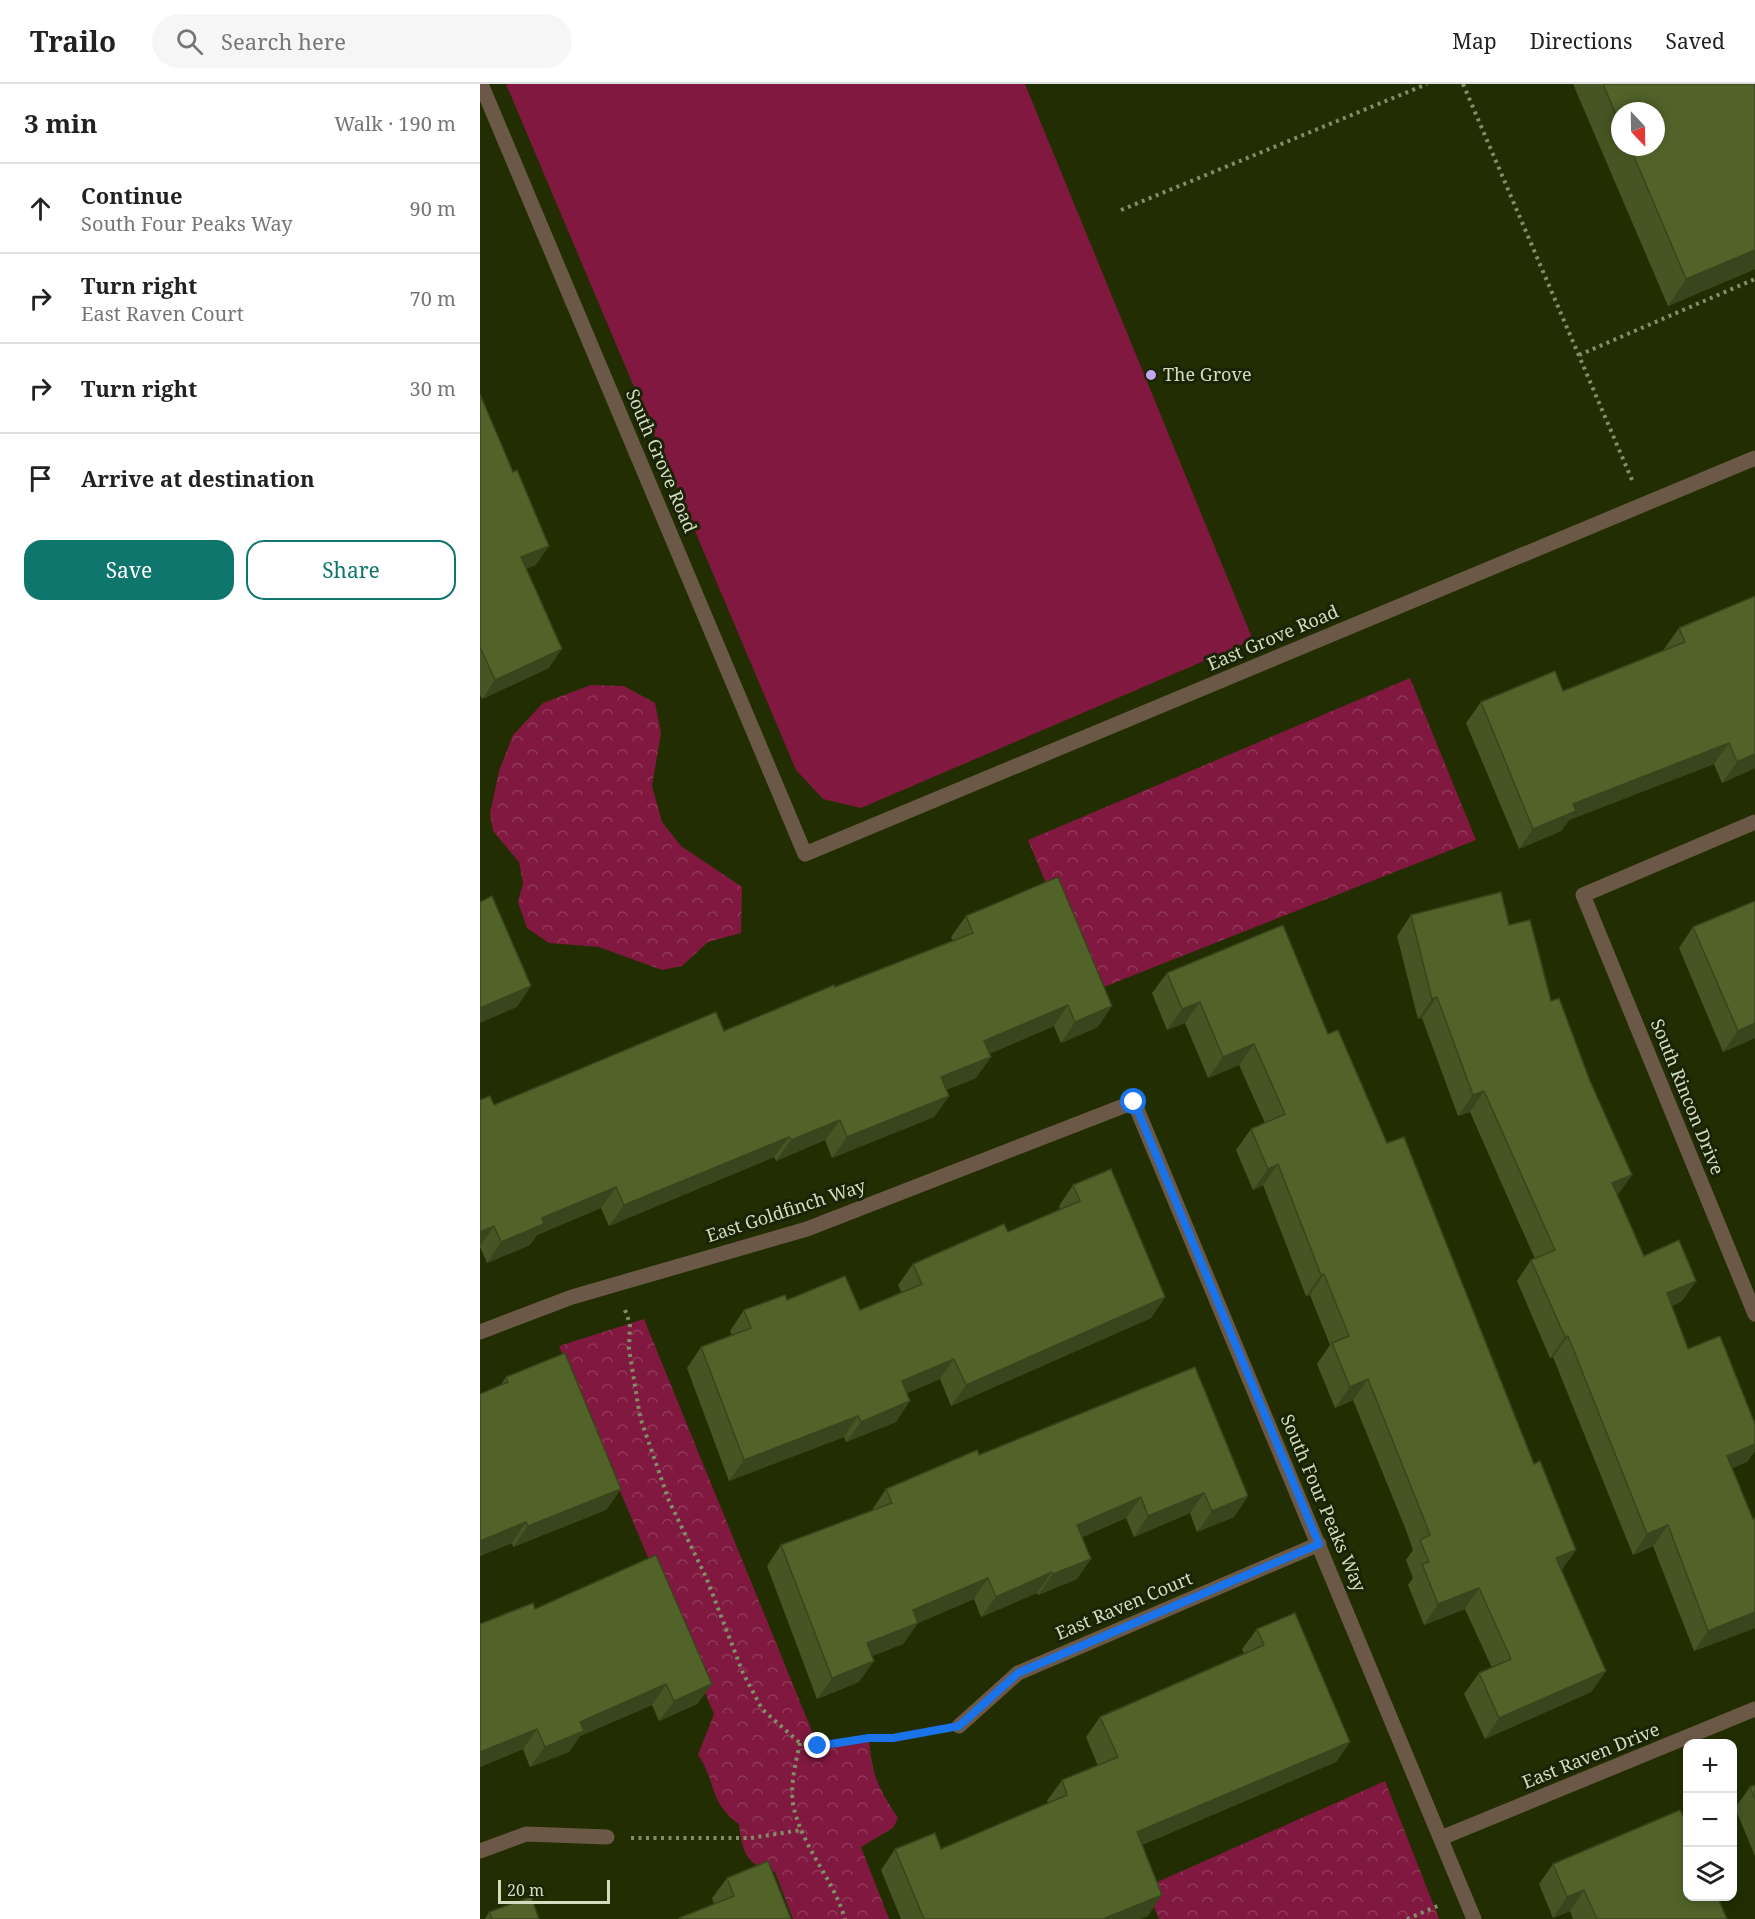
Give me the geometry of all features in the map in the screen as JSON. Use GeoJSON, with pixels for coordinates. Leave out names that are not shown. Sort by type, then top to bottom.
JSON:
{"type":"FeatureCollection","features":[{"type":"Feature","properties":{"kind":"street","name":"South Grove Road"},"geometry":{"type":"LineString","coordinates":[[481,84],[805,854]]}},
{"type":"Feature","properties":{"kind":"street","name":"East Grove Road"},"geometry":{"type":"LineString","coordinates":[[805,854],[1755,458]]}},
{"type":"Feature","properties":{"kind":"street","name":"South Rincon Drive"},"geometry":{"type":"LineString","coordinates":[[1755,822],[1583,895],[1755,1314]]}},
{"type":"Feature","properties":{"kind":"street","name":"East Goldfinch Way"},"geometry":{"type":"LineString","coordinates":[[480,1332],[572,1296],[807,1229],[1134,1102]]}},
{"type":"Feature","properties":{"kind":"street","name":"South Four Peaks Way"},"geometry":{"type":"LineString","coordinates":[[1134,1102],[1474,1919]]}},
{"type":"Feature","properties":{"kind":"street","name":"East Raven Court"},"geometry":{"type":"LineString","coordinates":[[959,1726],[1018,1673],[1319,1544]]}},
{"type":"Feature","properties":{"kind":"street","name":"East Raven Drive"},"geometry":{"type":"LineString","coordinates":[[1441,1838],[1755,1709]]}},
{"type":"Feature","properties":{"kind":"street"},"geometry":{"type":"LineString","coordinates":[[480,1851],[526,1834],[607,1837]]}},
{"type":"Feature","properties":{"kind":"path"},"geometry":{"type":"LineString","coordinates":[[1121,210],[1427,84]]}},
{"type":"Feature","properties":{"kind":"path"},"geometry":{"type":"LineString","coordinates":[[1463,84],[1643,505]]}},
{"type":"Feature","properties":{"kind":"path"},"geometry":{"type":"LineString","coordinates":[[1579,355],[1755,279]]}},
{"type":"Feature","properties":{"kind":"path"},"geometry":{"type":"LineString","coordinates":[[616,1284],[630,1324],[629,1349],[640,1417],[669,1501],[706,1576],[743,1673],[762,1710],[800,1743],[818,1746],[869,1738],[893,1738],[959,1726]]}},
{"type":"Feature","properties":{"kind":"path"},"geometry":{"type":"LineString","coordinates":[[800,1743],[795,1767],[793,1802],[801,1830],[831,1884],[845,1919]]}},
{"type":"Feature","properties":{"kind":"path"},"geometry":{"type":"LineString","coordinates":[[607,1837],[751,1838],[801,1830]]}},
{"type":"Feature","properties":{"kind":"path"},"geometry":{"type":"LineString","coordinates":[[1407,1919],[1465,1895]]}},
{"type":"Feature","properties":{"kind":"green space"},"geometry":{"type":"Polygon","coordinates":[[[506,84],[1025,84],[1253,640],[861,808],[823,799],[796,770],[506,84]]]}},
{"type":"Feature","properties":{"kind":"green space"},"geometry":{"type":"Polygon","coordinates":[[[1410,678],[1476,840],[1091,992],[1028,840],[1410,678]]]}},
{"type":"Feature","properties":{"kind":"green space"},"geometry":{"type":"Polygon","coordinates":[[[591,685],[624,686],[655,703],[661,733],[652,786],[662,822],[681,846],[742,887],[741,933],[708,942],[682,966],[662,970],[599,947],[549,943],[527,928],[518,902],[523,883],[519,862],[493,831],[490,813],[499,771],[513,735],[543,703],[591,685]]]}},
{"type":"Feature","properties":{"kind":"green space"},"geometry":{"type":"Polygon","coordinates":[[[644,1319],[818,1746],[869,1738],[877,1780],[898,1818],[893,1828],[861,1847],[889,1919],[793,1919],[775,1872],[758,1866],[747,1856],[739,1824],[729,1816],[717,1800],[708,1774],[698,1755],[714,1714],[559,1346],[644,1319]]]}},
{"type":"Feature","properties":{"kind":"green space"},"geometry":{"type":"Polygon","coordinates":[[[1385,1781],[1439,1919],[1159,1919],[1146,1887],[1385,1781]]]}},
{"type":"Feature","properties":{"kind":"building"},"geometry":{"type":"Polygon","coordinates":[[[1603,84],[1755,84],[1755,250],[1686,279],[1634,156],[1665,156],[1665,102],[1611,103],[1603,84]]]}},
{"type":"Feature","properties":{"kind":"building"},"geometry":{"type":"Polygon","coordinates":[[[480,394],[513,472],[517,470],[549,546],[521,557],[562,649],[495,680],[480,647],[480,394]]]}},
{"type":"Feature","properties":{"kind":"building"},"geometry":{"type":"Polygon","coordinates":[[[1755,596],[1755,754],[1737,762],[1729,743],[1573,804],[1576,811],[1533,829],[1481,702],[1555,671],[1563,691],[1685,642],[1679,628],[1755,596]]]}},
{"type":"Feature","properties":{"kind":"building"},"geometry":{"type":"Polygon","coordinates":[[[1058,877],[1112,1006],[1075,1022],[1068,1005],[984,1041],[991,1057],[941,1077],[949,1096],[847,1137],[840,1120],[791,1140],[789,1137],[624,1205],[616,1187],[542,1218],[544,1224],[501,1242],[494,1226],[480,1232],[480,1100],[490,1096],[494,1105],[716,1012],[724,1031],[834,985],[835,987],[973,933],[966,916],[1058,877]]]}},
{"type":"Feature","properties":{"kind":"building"},"geometry":{"type":"Polygon","coordinates":[[[1501,892],[1509,925],[1530,920],[1551,1001],[1559,998],[1590,1081],[1632,1175],[1612,1183],[1644,1256],[1679,1240],[1696,1281],[1667,1293],[1688,1349],[1720,1336],[1755,1424],[1755,1444],[1727,1456],[1753,1519],[1755,1518],[1755,1612],[1708,1631],[1668,1525],[1647,1534],[1568,1336],[1565,1337],[1531,1260],[1555,1250],[1484,1091],[1473,1095],[1437,997],[1432,999],[1411,915],[1501,892]]]}},
{"type":"Feature","properties":{"kind":"building"},"geometry":{"type":"Polygon","coordinates":[[[492,896],[531,986],[480,1008],[480,902],[492,896]]]}},
{"type":"Feature","properties":{"kind":"building"},"geometry":{"type":"Polygon","coordinates":[[[1755,901],[1755,1023],[1738,1031],[1693,927],[1755,901]]]}},
{"type":"Feature","properties":{"kind":"building"},"geometry":{"type":"Polygon","coordinates":[[[1283,925],[1328,1034],[1338,1030],[1387,1143],[1404,1137],[1534,1464],[1540,1461],[1576,1550],[1556,1558],[1606,1671],[1499,1718],[1479,1673],[1511,1659],[1479,1588],[1438,1604],[1422,1564],[1429,1562],[1420,1540],[1430,1535],[1420,1509],[1368,1379],[1350,1387],[1332,1343],[1349,1336],[1324,1274],[1321,1275],[1278,1164],[1268,1169],[1251,1129],[1285,1114],[1254,1044],[1223,1057],[1200,1002],[1182,1009],[1167,973],[1283,925]]]}},
{"type":"Feature","properties":{"kind":"building"},"geometry":{"type":"Polygon","coordinates":[[[1111,1169],[1165,1297],[966,1385],[954,1359],[902,1381],[910,1401],[861,1422],[858,1416],[744,1460],[701,1347],[751,1328],[744,1310],[785,1295],[787,1300],[845,1276],[860,1310],[922,1284],[913,1264],[1004,1224],[1008,1232],[1080,1201],[1073,1185],[1111,1169]]]}},
{"type":"Feature","properties":{"kind":"building"},"geometry":{"type":"Polygon","coordinates":[[[565,1353],[621,1489],[528,1526],[526,1522],[480,1541],[480,1394],[508,1382],[506,1377],[565,1353]]]}},
{"type":"Feature","properties":{"kind":"building"},"geometry":{"type":"Polygon","coordinates":[[[1195,1367],[1248,1496],[1212,1511],[1204,1493],[1148,1516],[1141,1497],[1077,1525],[1091,1559],[1053,1574],[1052,1572],[996,1597],[988,1578],[913,1610],[918,1623],[867,1643],[874,1661],[832,1678],[781,1545],[892,1503],[886,1489],[977,1450],[979,1455],[1195,1367]]]}},
{"type":"Feature","properties":{"kind":"building"},"geometry":{"type":"Polygon","coordinates":[[[656,1555],[712,1684],[674,1701],[666,1684],[580,1722],[584,1731],[545,1747],[537,1729],[480,1752],[480,1624],[533,1603],[535,1609],[656,1555]]]}},
{"type":"Feature","properties":{"kind":"building"},"geometry":{"type":"Polygon","coordinates":[[[1295,1613],[1350,1742],[1137,1832],[1162,1895],[1103,1919],[924,1919],[895,1849],[935,1833],[941,1849],[1067,1795],[1062,1780],[1118,1757],[1100,1717],[1264,1645],[1257,1629],[1295,1613]]]}},
{"type":"Feature","properties":{"kind":"building"},"geometry":{"type":"Polygon","coordinates":[[[1755,1785],[1755,1799],[1750,1787],[1755,1785]]]}},
{"type":"Feature","properties":{"kind":"building"},"geometry":{"type":"Polygon","coordinates":[[[1680,1810],[1683,1816],[1683,1901],[1719,1901],[1727,1919],[1597,1919],[1584,1890],[1567,1897],[1553,1864],[1680,1810]]]}},
{"type":"Feature","properties":{"kind":"building"},"geometry":{"type":"Polygon","coordinates":[[[768,1861],[791,1919],[679,1918],[734,1896],[727,1878],[768,1861]]]}},
{"type":"Feature","properties":{"kind":"building"},"geometry":{"type":"Polygon","coordinates":[[[531,1897],[539,1919],[492,1919],[489,1912],[531,1897]]]}},
{"type":"Feature","properties":{"kind":"place","name":"The Grove"},"geometry":{"type":"Point","coordinates":[1151,375]}},
{"type":"Feature","properties":{"kind":"route"},"geometry":{"type":"LineString","coordinates":[[818,1746],[869,1738],[893,1738],[959,1726],[1018,1673],[1319,1544],[1134,1102]]}}]}
